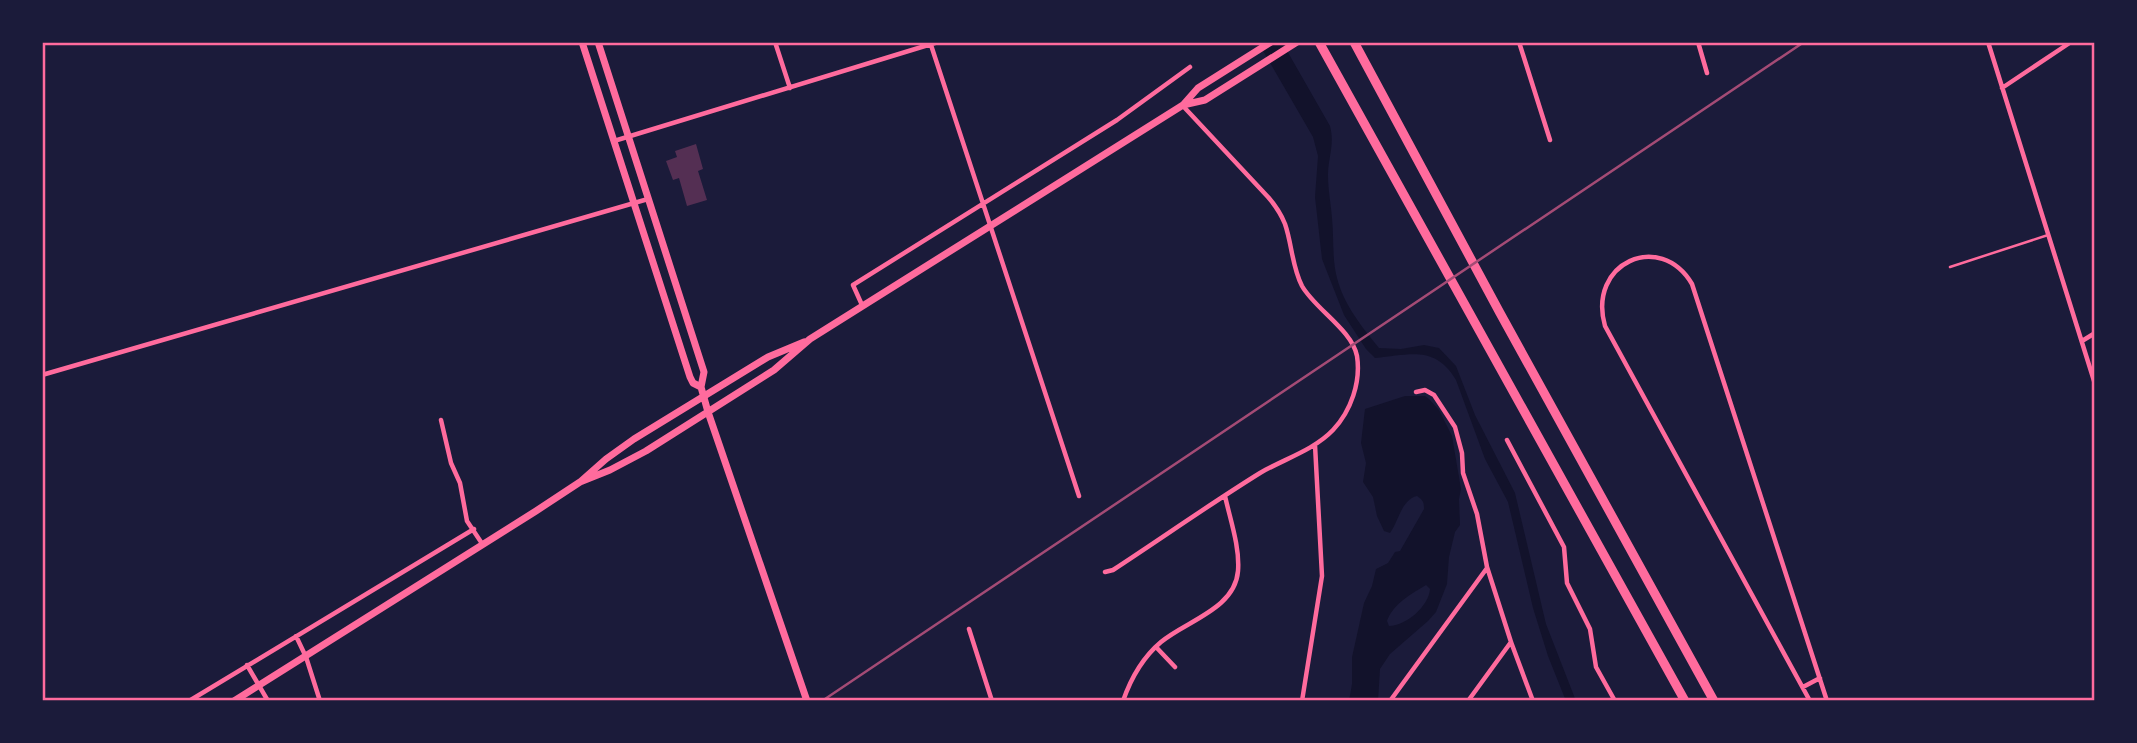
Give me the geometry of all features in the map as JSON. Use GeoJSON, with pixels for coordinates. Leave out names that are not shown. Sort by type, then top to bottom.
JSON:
{"type":"FeatureCollection","features":[{"type":"Feature","properties":{"kind":"highway"},"geometry":{"type":"LineString","coordinates":[[1320,42],[1685,701]]}},
{"type":"Feature","properties":{"kind":"highway"},"geometry":{"type":"LineString","coordinates":[[1354,42],[1714,701]]}},
{"type":"Feature","properties":{"kind":"main road"},"geometry":{"type":"LineString","coordinates":[[582,42],[690,377],[693,383],[701,387]]}},
{"type":"Feature","properties":{"kind":"main road"},"geometry":{"type":"LineString","coordinates":[[598,42],[704,372],[701,387],[708,412],[807,701]]}},
{"type":"Feature","properties":{"kind":"main road"},"geometry":{"type":"LineString","coordinates":[[580,482],[637,456],[774,370],[810,340],[1183,105],[1198,88],[1271,42]]}},
{"type":"Feature","properties":{"kind":"main road"},"geometry":{"type":"LineString","coordinates":[[1183,105],[1205,100],[1297,42]]}},
{"type":"Feature","properties":{"kind":"main road"},"geometry":{"type":"LineString","coordinates":[[234,701],[483,545],[580,482],[621,449],[704,396],[768,357],[810,340]]}},
{"type":"Feature","properties":{"kind":"street"},"geometry":{"type":"LineString","coordinates":[[775,42],[790,88]]}},
{"type":"Feature","properties":{"kind":"street"},"geometry":{"type":"LineString","coordinates":[[614,141],[938,42]]}},
{"type":"Feature","properties":{"kind":"street"},"geometry":{"type":"LineString","coordinates":[[1519,42],[1550,140]]}},
{"type":"Feature","properties":{"kind":"street"},"geometry":{"type":"LineString","coordinates":[[1698,42],[1707,73]]}},
{"type":"Feature","properties":{"kind":"street"},"geometry":{"type":"LineString","coordinates":[[1988,42],[2095,384]]}},
{"type":"Feature","properties":{"kind":"street"},"geometry":{"type":"LineString","coordinates":[[2002,88],[2071,42]]}},
{"type":"Feature","properties":{"kind":"street"},"geometry":{"type":"LineString","coordinates":[[931,43],[1079,496]]}},
{"type":"Feature","properties":{"kind":"street"},"geometry":{"type":"LineString","coordinates":[[863,306],[853,285],[1117,120],[1190,67]]}},
{"type":"Feature","properties":{"kind":"street"},"geometry":{"type":"LineString","coordinates":[[1105,572],[1113,570],[1262,472],[1329,434],[1352,401],[1357,381],[1356,353],[1351,343],[1309,297],[1302,285],[1284,224],[1268,197],[1183,105]]}},
{"type":"Feature","properties":{"kind":"street"},"geometry":{"type":"LineString","coordinates":[[42,375],[649,198]]}},
{"type":"Feature","properties":{"kind":"street"},"geometry":{"type":"LineString","coordinates":[[1810,701],[1605,326],[1602,297],[1607,282],[1617,270],[1632,260],[1644,257],[1669,261],[1684,271],[1692,284],[1827,701]]}},
{"type":"Feature","properties":{"kind":"street"},"geometry":{"type":"LineString","coordinates":[[2082,341],[2095,332]]}},
{"type":"Feature","properties":{"kind":"street"},"geometry":{"type":"LineString","coordinates":[[1416,391],[1425,390],[1434,395],[1455,427],[1462,453],[1463,473],[1478,514],[1487,567],[1532,701]]}},
{"type":"Feature","properties":{"kind":"street"},"geometry":{"type":"LineString","coordinates":[[441,420],[450,463],[460,483],[467,521],[483,545]]}},
{"type":"Feature","properties":{"kind":"street"},"geometry":{"type":"LineString","coordinates":[[1507,440],[1564,547],[1567,558],[1566,579],[1590,629],[1596,667],[1615,701]]}},
{"type":"Feature","properties":{"kind":"street"},"geometry":{"type":"LineString","coordinates":[[1302,701],[1322,576],[1314,444]]}},
{"type":"Feature","properties":{"kind":"street"},"geometry":{"type":"LineString","coordinates":[[1123,701],[1136,672],[1156,647],[1219,604],[1235,585],[1238,558],[1225,496]]}},
{"type":"Feature","properties":{"kind":"street"},"geometry":{"type":"LineString","coordinates":[[189,701],[474,529]]}},
{"type":"Feature","properties":{"kind":"street"},"geometry":{"type":"LineString","coordinates":[[1390,701],[1487,567]]}},
{"type":"Feature","properties":{"kind":"street"},"geometry":{"type":"LineString","coordinates":[[969,629],[992,701]]}},
{"type":"Feature","properties":{"kind":"street"},"geometry":{"type":"LineString","coordinates":[[296,636],[306,657],[320,701]]}},
{"type":"Feature","properties":{"kind":"street"},"geometry":{"type":"LineString","coordinates":[[1468,701],[1511,642]]}},
{"type":"Feature","properties":{"kind":"street"},"geometry":{"type":"LineString","coordinates":[[1156,647],[1175,667]]}},
{"type":"Feature","properties":{"kind":"street"},"geometry":{"type":"LineString","coordinates":[[247,665],[268,701]]}},
{"type":"Feature","properties":{"kind":"street"},"geometry":{"type":"LineString","coordinates":[[1803,687],[1820,678]]}},
{"type":"Feature","properties":{"kind":"lane"},"geometry":{"type":"LineString","coordinates":[[1950,267],[2048,235]]}},
{"type":"Feature","properties":{"kind":"shaded area"},"geometry":{"type":"Polygon","coordinates":[[[1258,42],[1282,42],[1330,126],[1332,139],[1328,181],[1334,264],[1340,288],[1360,324],[1379,348],[1401,349],[1424,345],[1439,348],[1456,366],[1475,415],[1515,493],[1546,624],[1576,701],[1566,701],[1548,656],[1533,608],[1508,502],[1485,459],[1456,380],[1439,361],[1430,357],[1410,354],[1375,358],[1344,315],[1322,259],[1315,197],[1318,156],[1313,137],[1258,42]]]}},
{"type":"Feature","properties":{"kind":"shaded area"},"geometry":{"type":"Polygon","coordinates":[[[1405,396],[1425,396],[1439,410],[1452,436],[1461,489],[1460,525],[1455,532],[1449,557],[1447,584],[1436,612],[1390,654],[1380,669],[1378,701],[1349,701],[1352,657],[1364,603],[1376,569],[1388,563],[1395,552],[1400,551],[1424,509],[1421,499],[1417,496],[1412,498],[1404,506],[1390,533],[1384,531],[1373,497],[1363,482],[1366,463],[1361,443],[1365,409],[1405,396]],[[1426,585],[1398,605],[1387,621],[1389,626],[1402,623],[1415,614],[1426,602],[1430,589],[1426,585]]]}},
{"type":"Feature","properties":{"kind":"building"},"geometry":{"type":"Polygon","coordinates":[[[696,144],[703,169],[698,171],[707,200],[687,206],[679,178],[673,180],[666,161],[677,157],[675,151],[696,144]]]}},
{"type":"Feature","properties":{"kind":"railway"},"geometry":{"type":"LineString","coordinates":[[822,701],[1804,42]]}}]}
